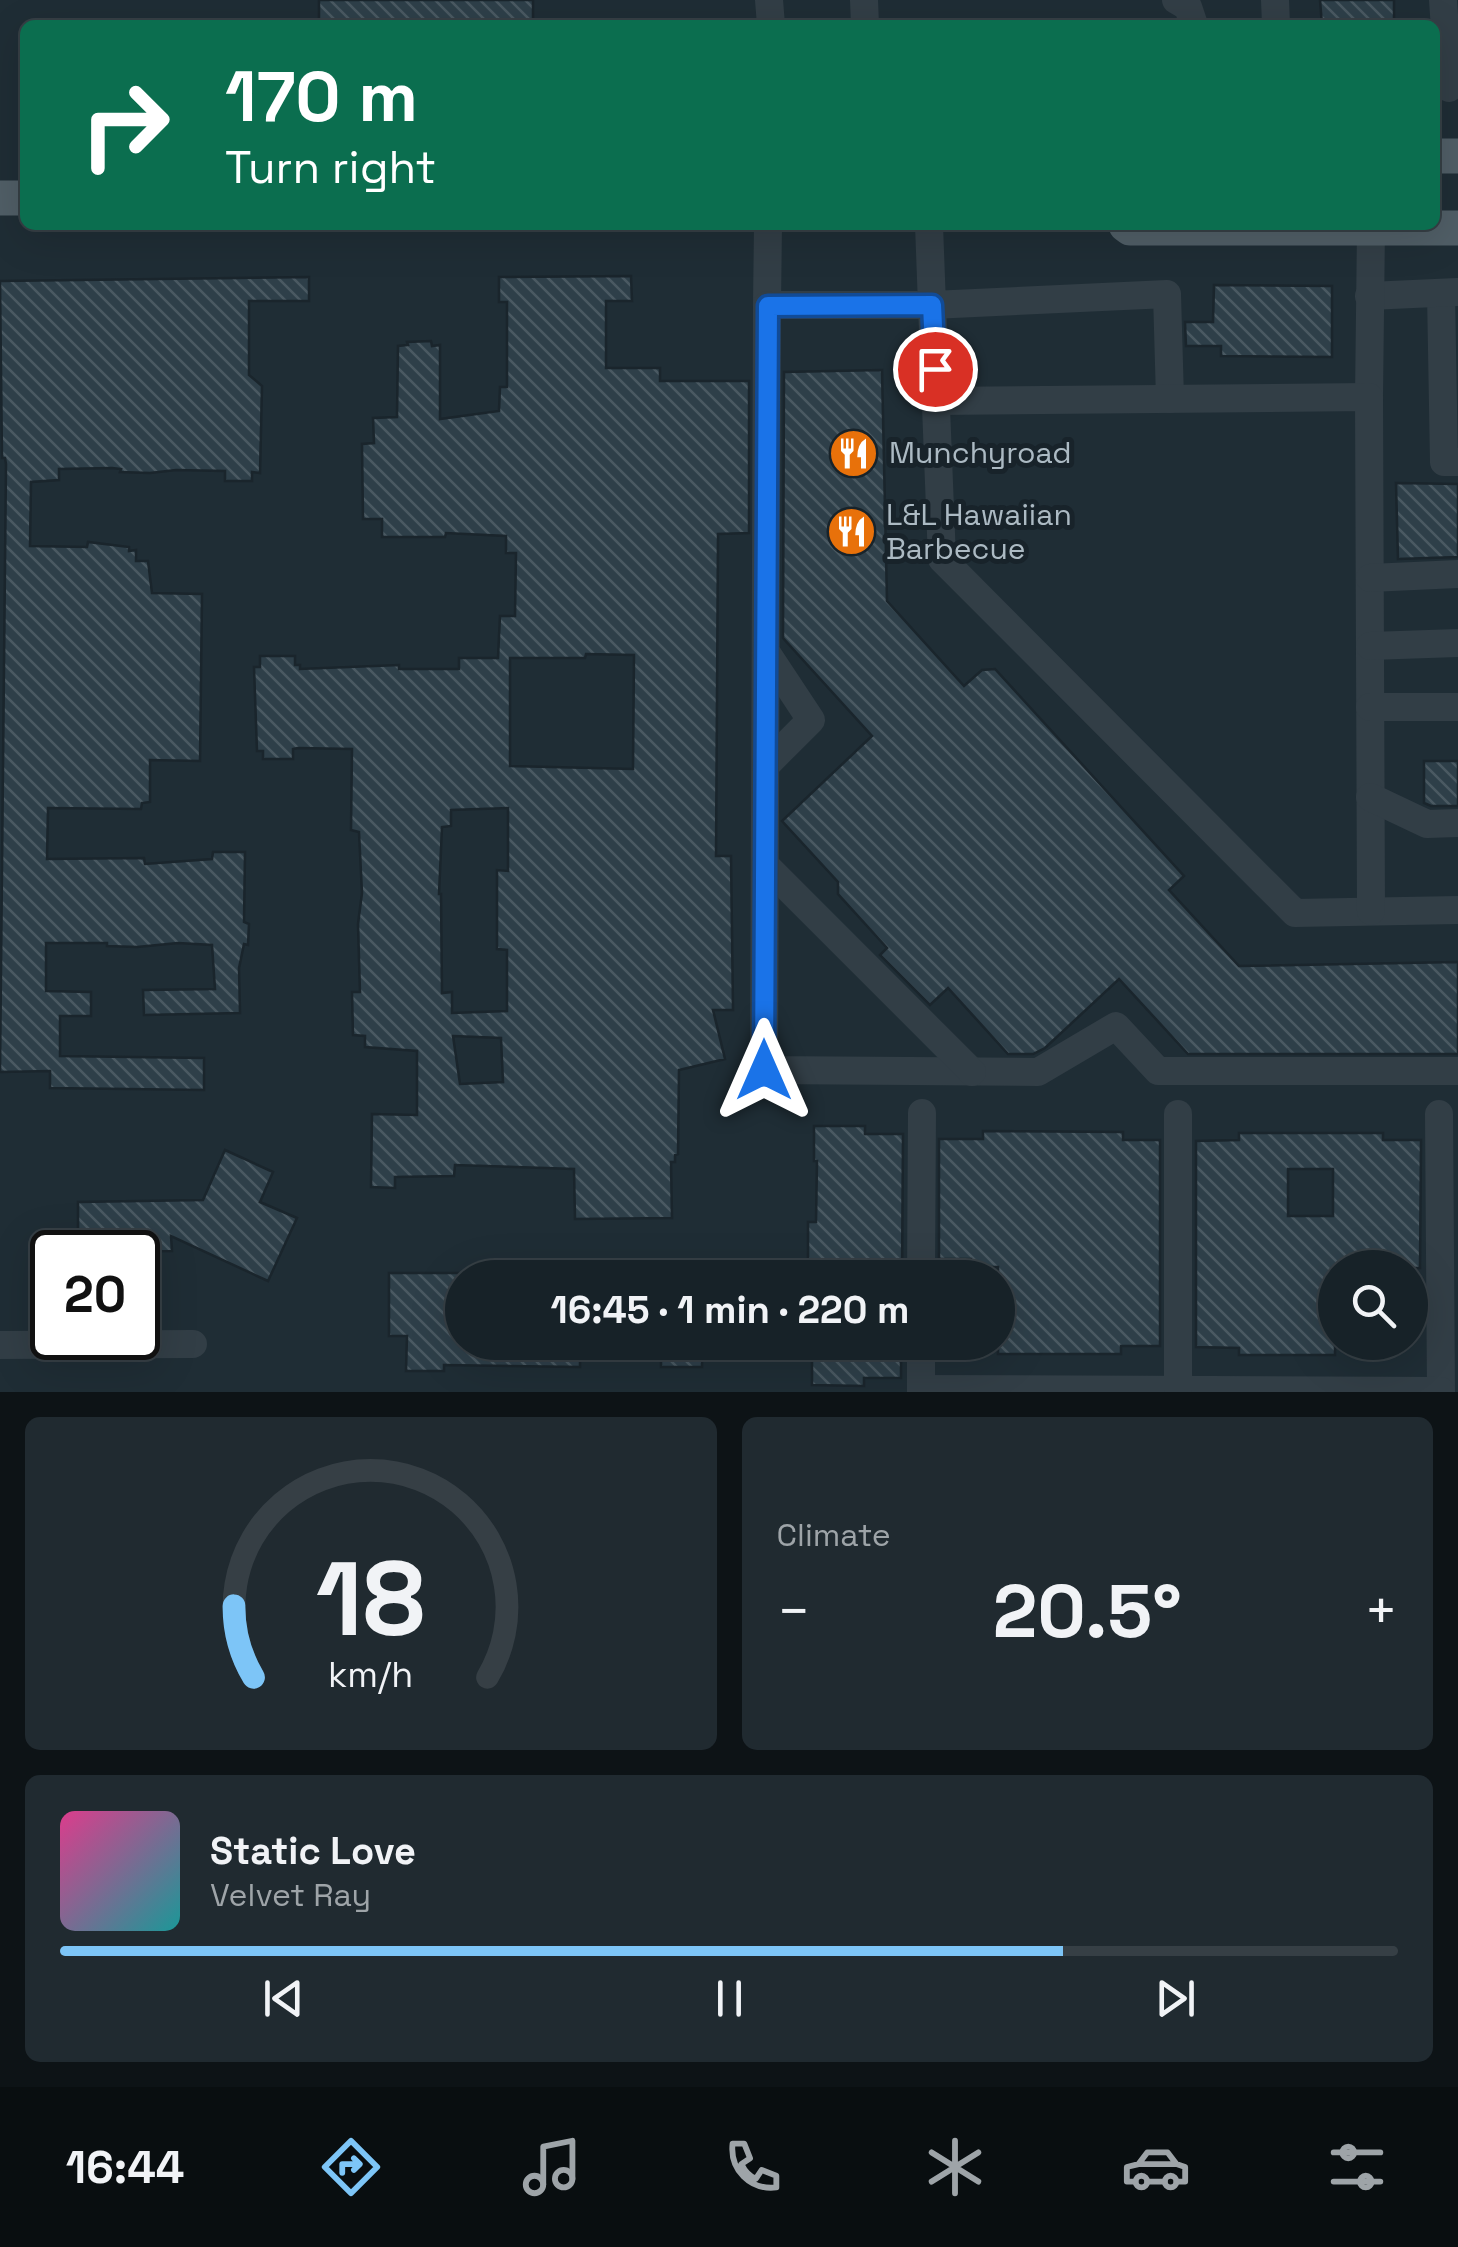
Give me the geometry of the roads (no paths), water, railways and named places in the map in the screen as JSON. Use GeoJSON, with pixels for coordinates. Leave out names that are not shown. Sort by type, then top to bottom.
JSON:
{"type":"FeatureCollection","features":[{"type":"Feature","properties":{"kind":"street"},"geometry":{"type":"LineString","coordinates":[[1176,0],[1188,6],[1192,20]]}},
{"type":"Feature","properties":{"kind":"street"},"geometry":{"type":"LineString","coordinates":[[1443,0],[1447,88]]}},
{"type":"Feature","properties":{"kind":"street"},"geometry":{"type":"LineString","coordinates":[[768,230],[764,1070],[1038,1072],[1116,1026],[1158,1071],[1458,1071]]}},
{"type":"Feature","properties":{"kind":"street"},"geometry":{"type":"LineString","coordinates":[[929,230],[942,559],[1295,913],[1458,910]]}},
{"type":"Feature","properties":{"kind":"street"},"geometry":{"type":"LineString","coordinates":[[1371,230],[1371,912]]}},
{"type":"Feature","properties":{"kind":"street"},"geometry":{"type":"LineString","coordinates":[[1369,296],[1450,293],[1444,462],[1458,462]]}},
{"type":"Feature","properties":{"kind":"street"},"geometry":{"type":"LineString","coordinates":[[768,306],[932,305],[1167,294],[1170,399]]}},
{"type":"Feature","properties":{"kind":"street"},"geometry":{"type":"LineString","coordinates":[[936,402],[1370,397]]}},
{"type":"Feature","properties":{"kind":"street"},"geometry":{"type":"LineString","coordinates":[[1370,578],[1458,574]]}},
{"type":"Feature","properties":{"kind":"street"},"geometry":{"type":"LineString","coordinates":[[1370,646],[1458,644]]}},
{"type":"Feature","properties":{"kind":"street"},"geometry":{"type":"LineString","coordinates":[[766,652],[811,720],[766,765]]}},
{"type":"Feature","properties":{"kind":"street"},"geometry":{"type":"LineString","coordinates":[[1370,707],[1458,706]]}},
{"type":"Feature","properties":{"kind":"street"},"geometry":{"type":"LineString","coordinates":[[1370,798],[1427,824],[1458,822]]}},
{"type":"Feature","properties":{"kind":"street"},"geometry":{"type":"LineString","coordinates":[[765,865],[972,1072]]}},
{"type":"Feature","properties":{"kind":"street"},"geometry":{"type":"LineString","coordinates":[[922,1113],[922,1260]]}},
{"type":"Feature","properties":{"kind":"street"},"geometry":{"type":"LineString","coordinates":[[1178,1114],[1178,1390]]}},
{"type":"Feature","properties":{"kind":"street"},"geometry":{"type":"LineString","coordinates":[[921,1360],[921,1390],[1441,1391],[1439,1114]]}},
{"type":"Feature","properties":{"kind":"street"},"geometry":{"type":"LineString","coordinates":[[0,1345],[193,1344]]}},
{"type":"Feature","properties":{"kind":"place","name":"Munchyroad"},"geometry":{"type":"Point","coordinates":[854,453]}},
{"type":"Feature","properties":{"kind":"place","name":"L&L Hawaiian Barbecue"},"geometry":{"type":"Point","coordinates":[851,532]}}]}
